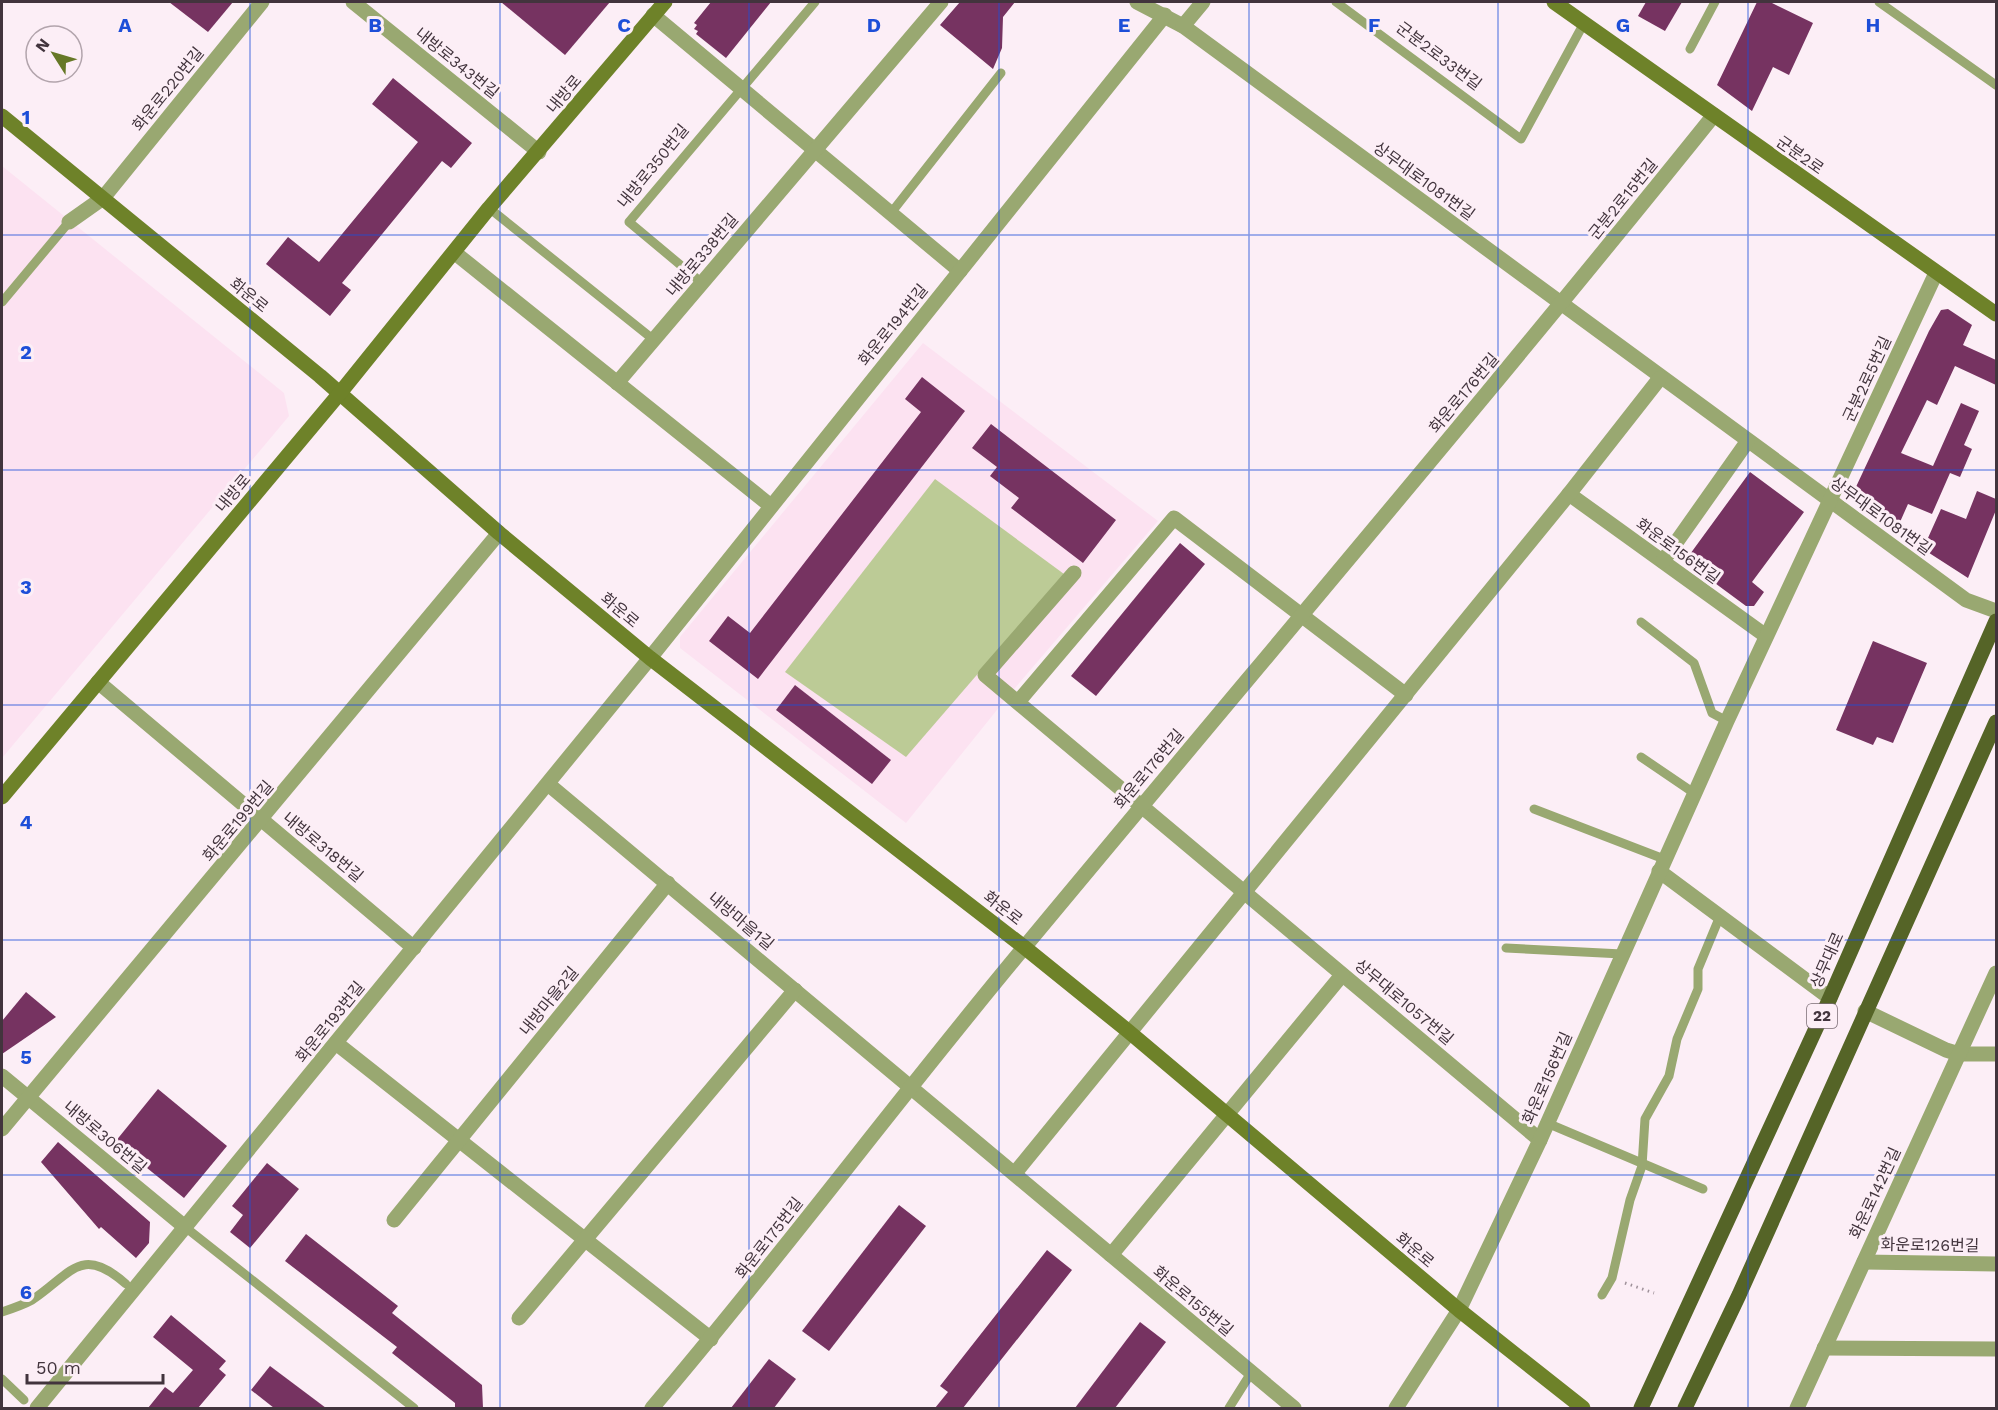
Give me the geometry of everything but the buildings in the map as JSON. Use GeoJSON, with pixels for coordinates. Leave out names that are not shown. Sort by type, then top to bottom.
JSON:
{"type":"FeatureCollection","features":[{"type":"Feature","properties":{"kind":"main road","name":"상무대로"},"geometry":{"type":"LineString","coordinates":[[1641,1408],[1830,998],[1996,621]]}},
{"type":"Feature","properties":{"kind":"main road","name":"22"},"geometry":{"type":"LineString","coordinates":[[1685,1408],[1739,1295],[1996,722]]}},
{"type":"Feature","properties":{"kind":"street","name":"화운로220번길"},"geometry":{"type":"LineString","coordinates":[[69,222],[103,198],[262,2]]}},
{"type":"Feature","properties":{"kind":"street","name":"내방로343번길"},"geometry":{"type":"LineString","coordinates":[[353,2],[538,152]]}},
{"type":"Feature","properties":{"kind":"street","name":"내방로"},"geometry":{"type":"LineString","coordinates":[[2,798],[340,393],[489,208],[665,2]]}},
{"type":"Feature","properties":{"kind":"street"},"geometry":{"type":"LineString","coordinates":[[815,150],[941,2]]}},
{"type":"Feature","properties":{"kind":"street","name":"상무대로1081번길"},"geometry":{"type":"LineString","coordinates":[[1137,2],[1182,26],[1747,442],[1966,600],[1996,611]]}},
{"type":"Feature","properties":{"kind":"street"},"geometry":{"type":"LineString","coordinates":[[1182,26],[1203,2]]}},
{"type":"Feature","properties":{"kind":"street","name":"군분2로"},"geometry":{"type":"LineString","coordinates":[[1554,2],[1996,314]]}},
{"type":"Feature","properties":{"kind":"street"},"geometry":{"type":"LineString","coordinates":[[653,15],[960,271]]}},
{"type":"Feature","properties":{"kind":"street","name":"화운로194번길"},"geometry":{"type":"LineString","coordinates":[[650,658],[1165,15]]}},
{"type":"Feature","properties":{"kind":"street","name":"군분2로15번길"},"geometry":{"type":"LineString","coordinates":[[1561,305],[1714,115]]}},
{"type":"Feature","properties":{"kind":"street","name":"화운로"},"geometry":{"type":"LineString","coordinates":[[2,116],[340,393],[499,533],[650,658],[1024,947],[1128,1031],[1459,1310],[1584,1408]]}},
{"type":"Feature","properties":{"kind":"street","name":"내방로338번길"},"geometry":{"type":"LineString","coordinates":[[617,383],[815,150]]}},
{"type":"Feature","properties":{"kind":"street"},"geometry":{"type":"LineString","coordinates":[[454,253],[771,506]]}},
{"type":"Feature","properties":{"kind":"street","name":"군분2로5번길"},"geometry":{"type":"LineString","coordinates":[[1830,501],[1936,273]]}},
{"type":"Feature","properties":{"kind":"street","name":"화운로176번길"},"geometry":{"type":"LineString","coordinates":[[1024,947],[1561,305]]}},
{"type":"Feature","properties":{"kind":"street"},"geometry":{"type":"LineString","coordinates":[[1015,1173],[1128,1031],[1245,893],[1406,695],[1660,378]]}},
{"type":"Feature","properties":{"kind":"street"},"geometry":{"type":"LineString","coordinates":[[1662,561],[1747,442]]}},
{"type":"Feature","properties":{"kind":"street","name":"화운로156번길"},"geometry":{"type":"LineString","coordinates":[[1569,494],[1766,636]]}},
{"type":"Feature","properties":{"kind":"street","name":"화운로156번길"},"geometry":{"type":"LineString","coordinates":[[1459,1310],[1540,1140],[1694,793],[1830,501]]}},
{"type":"Feature","properties":{"kind":"street"},"geometry":{"type":"LineString","coordinates":[[1013,699],[1174,518],[1406,695]]}},
{"type":"Feature","properties":{"kind":"street","name":"화운로199번길"},"geometry":{"type":"LineString","coordinates":[[2,1129],[263,819],[499,533]]}},
{"type":"Feature","properties":{"kind":"street","name":"상무대로1057번길"},"geometry":{"type":"LineString","coordinates":[[1074,573],[985,675],[1540,1140]]}},
{"type":"Feature","properties":{"kind":"street","name":"화운로193번길"},"geometry":{"type":"LineString","coordinates":[[30,1404],[185,1227],[650,658]]}},
{"type":"Feature","properties":{"kind":"street","name":"내방로318번길"},"geometry":{"type":"LineString","coordinates":[[98,682],[414,948]]}},
{"type":"Feature","properties":{"kind":"street","name":"내방마을1길"},"geometry":{"type":"LineString","coordinates":[[548,784],[910,1087]]}},
{"type":"Feature","properties":{"kind":"street"},"geometry":{"type":"LineString","coordinates":[[1662,865],[1720,916],[1830,998]]}},
{"type":"Feature","properties":{"kind":"street","name":"내방마을2길"},"geometry":{"type":"LineString","coordinates":[[394,1220],[668,883]]}},
{"type":"Feature","properties":{"kind":"street","name":"화운로175번길"},"geometry":{"type":"LineString","coordinates":[[652,1408],[711,1339],[1024,947]]}},
{"type":"Feature","properties":{"kind":"street","name":"화운로142번길"},"geometry":{"type":"LineString","coordinates":[[1797,1408],[1996,973]]}},
{"type":"Feature","properties":{"kind":"street"},"geometry":{"type":"LineString","coordinates":[[910,1087],[1111,1255],[1342,975]]}},
{"type":"Feature","properties":{"kind":"street"},"geometry":{"type":"LineString","coordinates":[[519,1318],[795,990]]}},
{"type":"Feature","properties":{"kind":"street"},"geometry":{"type":"LineString","coordinates":[[1865,1011],[1946,1050],[1959,1054],[1996,1054]]}},
{"type":"Feature","properties":{"kind":"street"},"geometry":{"type":"LineString","coordinates":[[336,1043],[711,1339]]}},
{"type":"Feature","properties":{"kind":"street","name":"내방로306번길"},"geometry":{"type":"LineString","coordinates":[[2,1076],[185,1227]]}},
{"type":"Feature","properties":{"kind":"street","name":"화운로155번길"},"geometry":{"type":"LineString","coordinates":[[1111,1255],[1294,1408]]}},
{"type":"Feature","properties":{"kind":"street","name":"화운로126번길"},"geometry":{"type":"LineString","coordinates":[[1864,1262],[1996,1264]]}},
{"type":"Feature","properties":{"kind":"street"},"geometry":{"type":"LineString","coordinates":[[1396,1408],[1459,1310]]}},
{"type":"Feature","properties":{"kind":"street"},"geometry":{"type":"LineString","coordinates":[[1824,1348],[1996,1350]]}},
{"type":"Feature","properties":{"kind":"lane","name":"내방로350번길"},"geometry":{"type":"LineString","coordinates":[[702,283],[629,222],[815,2]]}},
{"type":"Feature","properties":{"kind":"lane","name":"군분2로33번길"},"geometry":{"type":"LineString","coordinates":[[1336,2],[1521,139],[1584,23]]}},
{"type":"Feature","properties":{"kind":"lane"},"geometry":{"type":"LineString","coordinates":[[1690,49],[1714,2]]}},
{"type":"Feature","properties":{"kind":"lane"},"geometry":{"type":"LineString","coordinates":[[1879,2],[1996,85]]}},
{"type":"Feature","properties":{"kind":"lane"},"geometry":{"type":"LineString","coordinates":[[891,213],[1002,73]]}},
{"type":"Feature","properties":{"kind":"lane"},"geometry":{"type":"LineString","coordinates":[[489,208],[654,340]]}},
{"type":"Feature","properties":{"kind":"lane"},"geometry":{"type":"LineString","coordinates":[[2,302],[69,222]]}},
{"type":"Feature","properties":{"kind":"lane"},"geometry":{"type":"LineString","coordinates":[[1641,621],[1690,657],[1698,671],[1712,713],[1727,721]]}},
{"type":"Feature","properties":{"kind":"lane"},"geometry":{"type":"LineString","coordinates":[[1641,757],[1694,793]]}},
{"type":"Feature","properties":{"kind":"lane"},"geometry":{"type":"LineString","coordinates":[[1534,809],[1662,865]]}},
{"type":"Feature","properties":{"kind":"lane"},"geometry":{"type":"LineString","coordinates":[[1602,1295],[1612,1278],[1630,1200],[1643,1164],[1645,1119],[1648,1110],[1665,1087],[1677,1039],[1698,989],[1698,969],[1720,916]]}},
{"type":"Feature","properties":{"kind":"lane"},"geometry":{"type":"LineString","coordinates":[[1506,948],[1622,954]]}},
{"type":"Feature","properties":{"kind":"lane"},"geometry":{"type":"LineString","coordinates":[[1547,1123],[1703,1189]]}},
{"type":"Feature","properties":{"kind":"lane"},"geometry":{"type":"LineString","coordinates":[[185,1227],[414,1408]]}},
{"type":"Feature","properties":{"kind":"lane"},"geometry":{"type":"LineString","coordinates":[[2,1312],[30,1301],[77,1266],[103,1267],[126,1284]]}},
{"type":"Feature","properties":{"kind":"lane"},"geometry":{"type":"LineString","coordinates":[[1229,1408],[1251,1373]]}},
{"type":"Feature","properties":{"kind":"lane","name":"화운로193번길"},"geometry":{"type":"LineString","coordinates":[[2,1379],[30,1404]]}},
{"type":"Feature","properties":{"kind":"path"},"geometry":{"type":"LineString","coordinates":[[1612,1278],[1654,1293]]}},
{"type":"Feature","properties":{"kind":"shaded area"},"geometry":{"type":"Polygon","coordinates":[[[2,166],[284,393],[289,416],[2,758],[2,166]]]}},
{"type":"Feature","properties":{"kind":"shaded area"},"geometry":{"type":"Polygon","coordinates":[[[923,343],[1158,521],[1009,695],[906,823],[680,648],[680,637],[923,343]]]}},
{"type":"Feature","properties":{"kind":"green space"},"geometry":{"type":"Polygon","coordinates":[[[935,479],[1064,574],[906,757],[785,672],[935,479]]]}}]}
